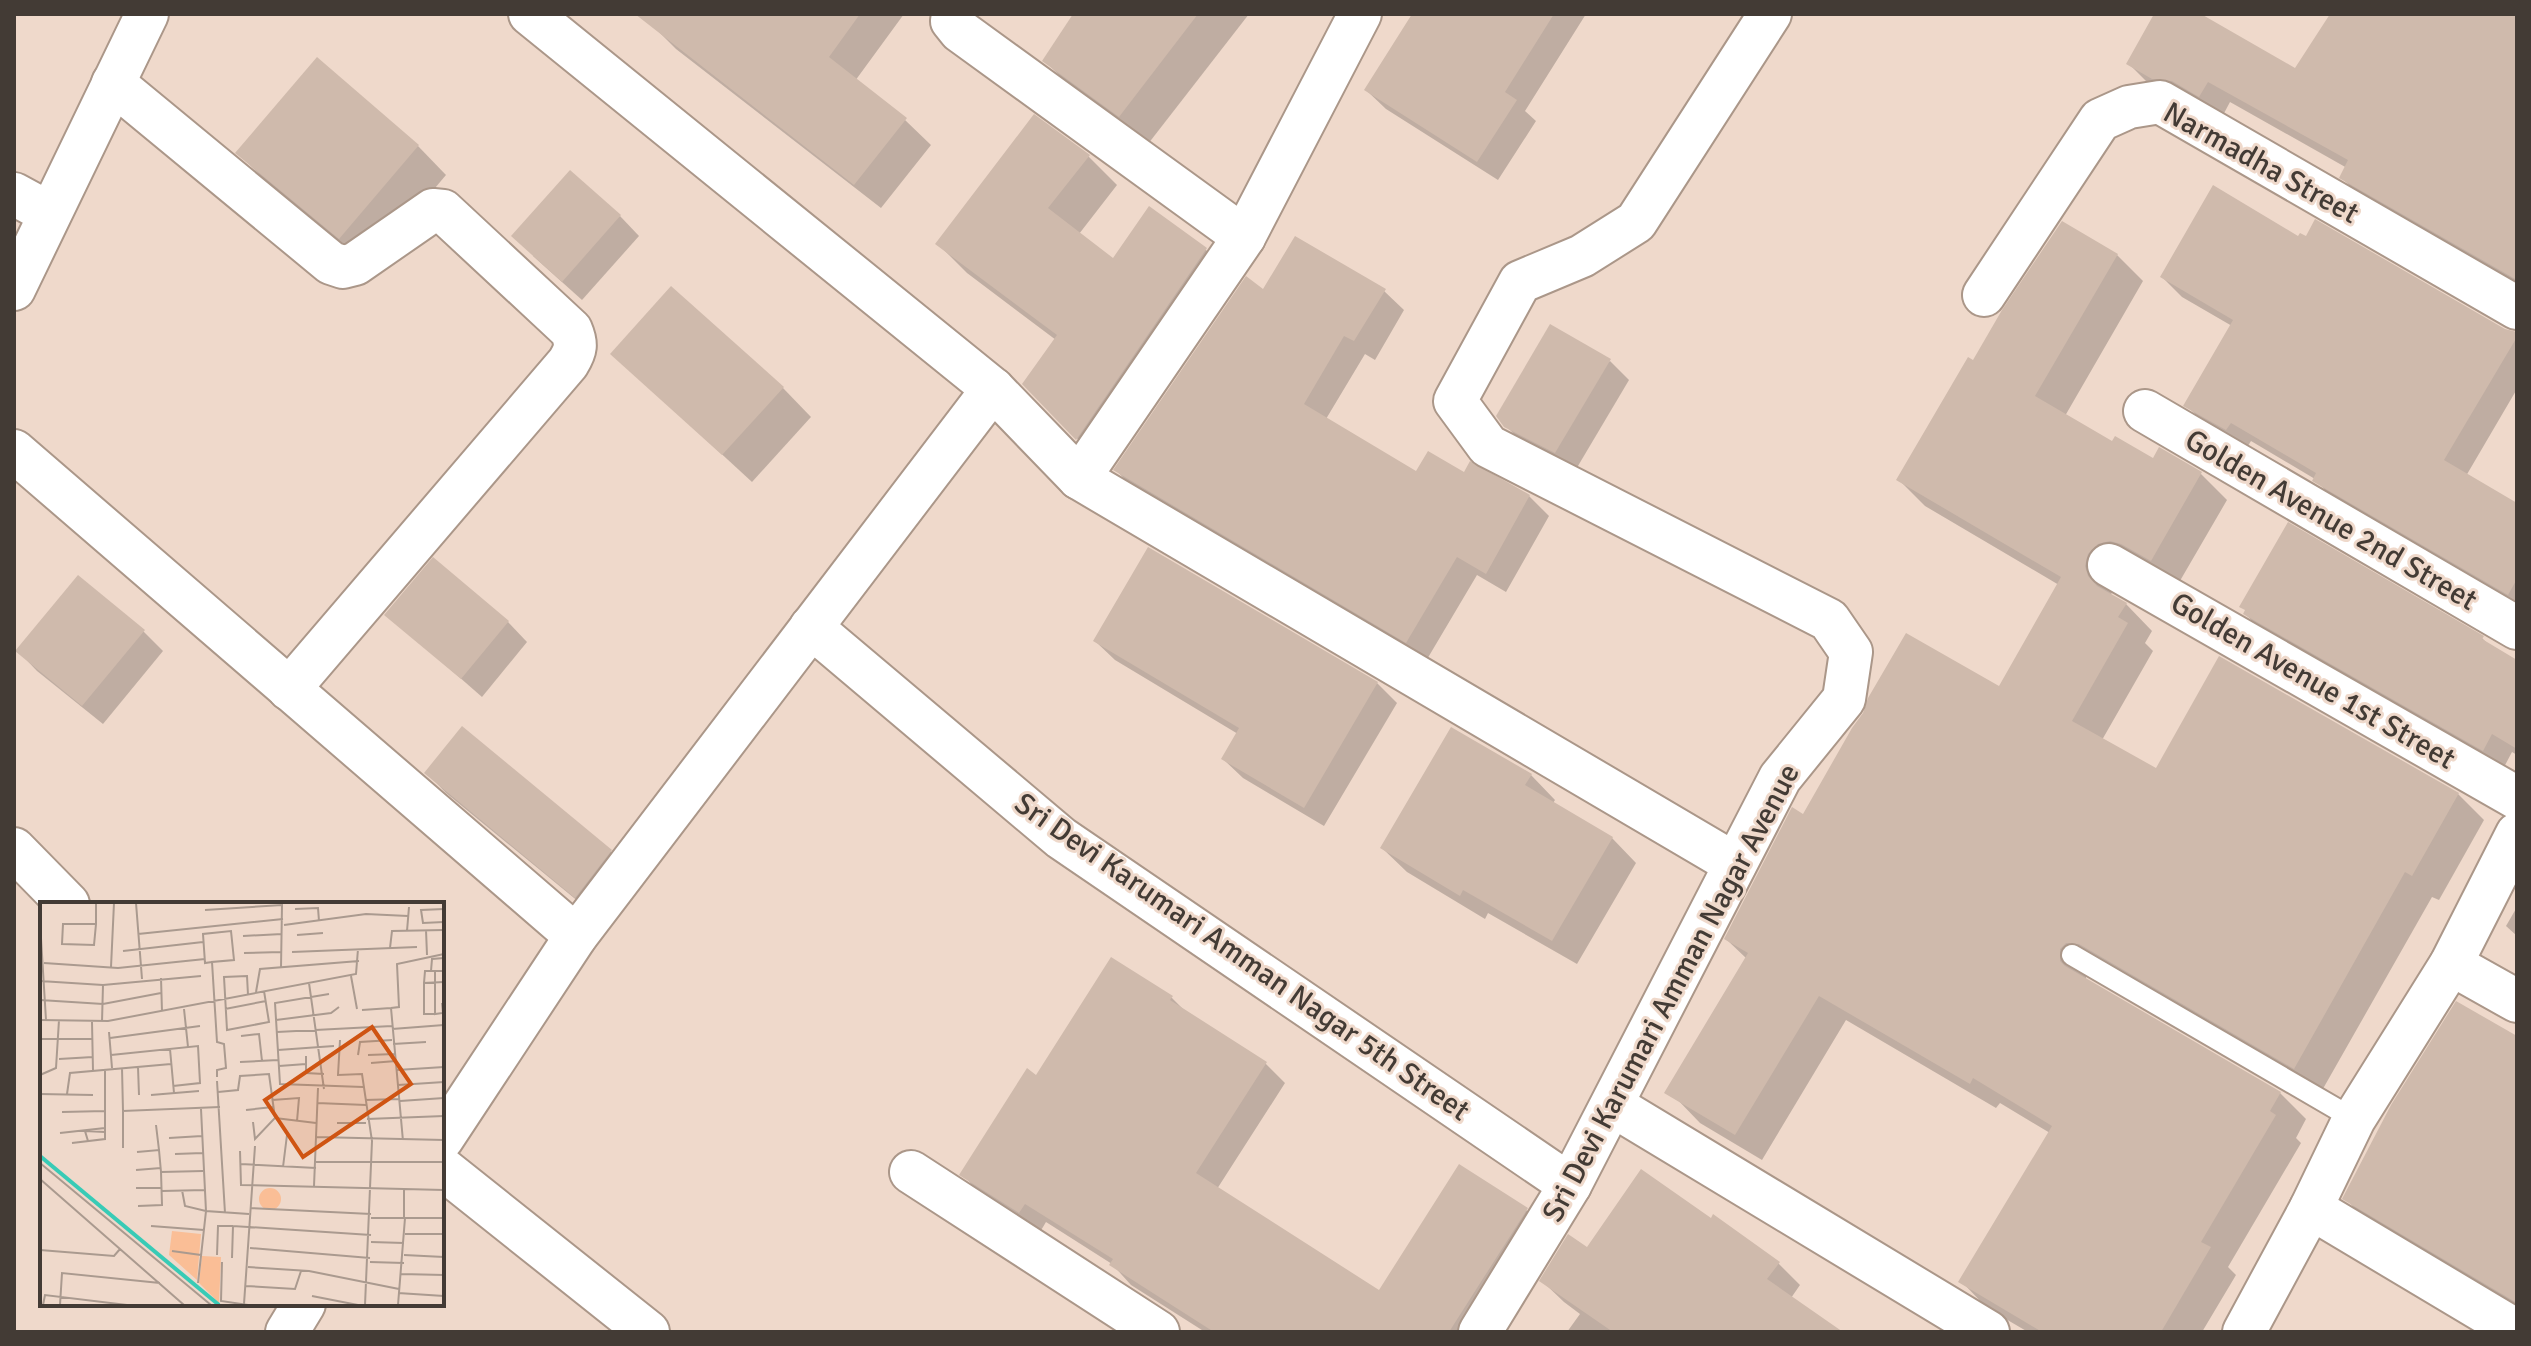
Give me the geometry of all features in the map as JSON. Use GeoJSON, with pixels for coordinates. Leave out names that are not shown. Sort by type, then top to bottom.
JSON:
{"type":"FeatureCollection","features":[{"type":"Feature","properties":{"kind":"street"},"geometry":{"type":"LineString","coordinates":[[14,289],[32,204],[113,83],[147,14]]}},
{"type":"Feature","properties":{"kind":"street"},"geometry":{"type":"LineString","coordinates":[[530,14],[993,389],[1079,478],[1735,864]]}},
{"type":"Feature","properties":{"kind":"street"},"geometry":{"type":"LineString","coordinates":[[953,14],[952,21],[960,31],[1244,237]]}},
{"type":"Feature","properties":{"kind":"street"},"geometry":{"type":"LineString","coordinates":[[1079,478],[1244,237],[1360,14]]}},
{"type":"Feature","properties":{"kind":"street","name":"Sri Devi Karumari Amman Nagar Avenue"},"geometry":{"type":"LineString","coordinates":[[1480,1332],[1570,1185],[1780,778],[1844,699],[1851,652],[1829,620],[1488,446],[1455,401],[1520,282],[1582,256],[1636,222],[1770,14]]}},
{"type":"Feature","properties":{"kind":"street"},"geometry":{"type":"LineString","coordinates":[[113,83],[331,263],[343,267],[355,264],[433,210],[443,211],[571,330],[576,342],[575,352],[568,363],[289,689]]}},
{"type":"Feature","properties":{"kind":"street","name":"Narmadha Street"},"geometry":{"type":"LineString","coordinates":[[1984,295],[2100,120],[2129,107],[2160,102],[2517,308]]}},
{"type":"Feature","properties":{"kind":"street"},"geometry":{"type":"LineString","coordinates":[[444,1136],[576,936],[993,389]]}},
{"type":"Feature","properties":{"kind":"street","name":"Golden Avenue 2nd Street"},"geometry":{"type":"LineString","coordinates":[[2145,411],[2517,628]]}},
{"type":"Feature","properties":{"kind":"street"},"geometry":{"type":"LineString","coordinates":[[14,451],[576,936]]}},
{"type":"Feature","properties":{"kind":"street","name":"Golden Avenue 1st Street"},"geometry":{"type":"LineString","coordinates":[[2109,565],[2517,798]]}},
{"type":"Feature","properties":{"kind":"street","name":"Sri Devi Karumari Amman Nagar 5th Street"},"geometry":{"type":"LineString","coordinates":[[811,627],[1061,838],[1570,1185]]}},
{"type":"Feature","properties":{"kind":"street"},"geometry":{"type":"LineString","coordinates":[[2244,1332],[2311,1208],[2354,1119],[2451,964],[2517,834]]}},
{"type":"Feature","properties":{"kind":"street"},"geometry":{"type":"LineString","coordinates":[[14,849],[66,902]]}},
{"type":"Feature","properties":{"kind":"street"},"geometry":{"type":"LineString","coordinates":[[2451,964],[2517,1001]]}},
{"type":"Feature","properties":{"kind":"street"},"geometry":{"type":"LineString","coordinates":[[1612,1105],[1988,1332]]}},
{"type":"Feature","properties":{"kind":"street"},"geometry":{"type":"LineString","coordinates":[[444,1170],[648,1332]]}},
{"type":"Feature","properties":{"kind":"street"},"geometry":{"type":"LineString","coordinates":[[911,1172],[1158,1332]]}},
{"type":"Feature","properties":{"kind":"street"},"geometry":{"type":"LineString","coordinates":[[2311,1208],[2517,1331]]}},
{"type":"Feature","properties":{"kind":"street"},"geometry":{"type":"LineString","coordinates":[[287,1332],[303,1306]]}},
{"type":"Feature","properties":{"kind":"lane"},"geometry":{"type":"LineString","coordinates":[[2072,955],[2354,1119]]}},
{"type":"Feature","properties":{"kind":"building"},"geometry":{"type":"Polygon","coordinates":[[[635,14],[860,14],[829,57],[907,118],[854,185],[635,14]]]}},
{"type":"Feature","properties":{"kind":"building"},"geometry":{"type":"Polygon","coordinates":[[[1073,14],[1198,14],[1119,117],[1042,61],[1073,14]]]}},
{"type":"Feature","properties":{"kind":"building"},"geometry":{"type":"Polygon","coordinates":[[[1412,14],[1554,14],[1505,92],[1517,100],[1477,162],[1364,90],[1412,14]]]}},
{"type":"Feature","properties":{"kind":"building"},"geometry":{"type":"Polygon","coordinates":[[[2154,14],[2201,14],[2295,68],[2330,14],[2517,14],[2517,280],[2339,178],[2348,160],[2208,82],[2199,97],[2172,81],[2152,79],[2126,64],[2154,14]]]}},
{"type":"Feature","properties":{"kind":"building"},"geometry":{"type":"Polygon","coordinates":[[[317,57],[419,145],[339,239],[235,153],[317,57]]]}},
{"type":"Feature","properties":{"kind":"building"},"geometry":{"type":"Polygon","coordinates":[[[1034,114],[1090,155],[1048,208],[1113,258],[1149,206],[1207,248],[1076,440],[1022,384],[1057,335],[935,244],[1034,114]]]}},
{"type":"Feature","properties":{"kind":"building"},"geometry":{"type":"Polygon","coordinates":[[[570,170],[621,215],[562,282],[511,236],[570,170]]]}},
{"type":"Feature","properties":{"kind":"building"},"geometry":{"type":"Polygon","coordinates":[[[2213,185],[2298,236],[2300,233],[2306,236],[2315,219],[2505,329],[2517,332],[2517,337],[2444,460],[2517,503],[2517,579],[2508,595],[2312,481],[2316,473],[2231,423],[2226,430],[2183,406],[2233,320],[2160,277],[2213,185]]]}},
{"type":"Feature","properties":{"kind":"building"},"geometry":{"type":"Polygon","coordinates":[[[2062,221],[2118,254],[2035,396],[2112,441],[2115,436],[2153,458],[2159,447],[2202,472],[2151,561],[2110,541],[2098,544],[2088,554],[2085,566],[2088,576],[2097,586],[2127,603],[2118,617],[2128,623],[2072,721],[2156,768],[2219,656],[2459,793],[2412,876],[2405,872],[2294,1069],[2079,944],[2066,943],[2060,949],[2060,961],[2065,966],[2281,1092],[2270,1111],[2276,1115],[2201,1242],[2211,1247],[2161,1332],[2042,1332],[1958,1282],[2052,1126],[1973,1078],[1970,1084],[1819,996],[1735,1135],[1664,1093],[1748,953],[1724,939],[1792,807],[1803,814],[1906,633],[1999,686],[2061,577],[1896,480],[1968,357],[1973,360],[2002,310],[2062,221]]]}},
{"type":"Feature","properties":{"kind":"building"},"geometry":{"type":"Polygon","coordinates":[[[1295,236],[1386,289],[1354,341],[1344,336],[1304,404],[1416,471],[1428,451],[1464,472],[1470,461],[1530,495],[1486,574],[1457,557],[1406,643],[1113,470],[1246,276],[1263,289],[1295,236]]]}},
{"type":"Feature","properties":{"kind":"building"},"geometry":{"type":"Polygon","coordinates":[[[671,286],[784,387],[722,455],[610,354],[671,286]]]}},
{"type":"Feature","properties":{"kind":"building"},"geometry":{"type":"Polygon","coordinates":[[[1550,324],[1611,359],[1555,453],[1504,427],[1496,416],[1550,324]]]}},
{"type":"Feature","properties":{"kind":"building"},"geometry":{"type":"Polygon","coordinates":[[[2288,522],[2484,636],[2482,639],[2517,660],[2517,749],[2492,734],[2483,751],[2243,614],[2245,610],[2239,607],[2288,522]]]}},
{"type":"Feature","properties":{"kind":"building"},"geometry":{"type":"Polygon","coordinates":[[[1148,547],[1378,682],[1304,808],[1221,759],[1239,728],[1093,641],[1148,547]]]}},
{"type":"Feature","properties":{"kind":"building"},"geometry":{"type":"Polygon","coordinates":[[[433,557],[509,621],[461,679],[384,615],[433,557]]]}},
{"type":"Feature","properties":{"kind":"building"},"geometry":{"type":"Polygon","coordinates":[[[78,575],[145,630],[82,706],[15,651],[78,575]]]}},
{"type":"Feature","properties":{"kind":"building"},"geometry":{"type":"Polygon","coordinates":[[[462,726],[612,850],[575,898],[424,773],[462,726]]]}},
{"type":"Feature","properties":{"kind":"building"},"geometry":{"type":"Polygon","coordinates":[[[1451,727],[1532,774],[1525,785],[1613,837],[1552,941],[1463,890],[1460,896],[1380,848],[1451,727]]]}},
{"type":"Feature","properties":{"kind":"building"},"geometry":{"type":"Polygon","coordinates":[[[1111,957],[1173,996],[1170,1000],[1267,1062],[1196,1173],[1379,1290],[1459,1164],[1528,1208],[1449,1332],[1214,1332],[1109,1265],[1113,1259],[1025,1204],[1019,1213],[959,1175],[1027,1068],[1036,1075],[1111,957]]]}},
{"type":"Feature","properties":{"kind":"building"},"geometry":{"type":"Polygon","coordinates":[[[2456,1001],[2517,1036],[2517,1303],[2342,1199],[2391,1105],[2456,1001]]]}},
{"type":"Feature","properties":{"kind":"building"},"geometry":{"type":"Polygon","coordinates":[[[1641,1169],[1711,1218],[1713,1214],[1780,1262],[1767,1279],[1843,1332],[1613,1332],[1539,1281],[1568,1234],[1587,1247],[1641,1169]]]}}]}
